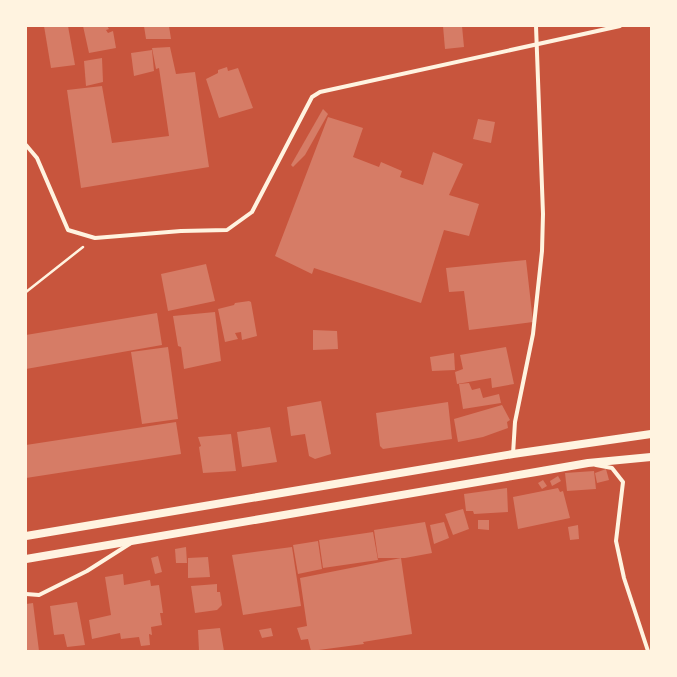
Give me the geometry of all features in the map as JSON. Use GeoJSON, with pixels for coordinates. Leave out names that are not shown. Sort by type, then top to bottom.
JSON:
{"type":"FeatureCollection","features":[{"type":"Feature","properties":{"kind":"main road"},"geometry":{"type":"LineString","coordinates":[[26,536],[513,454],[651,434]]}},
{"type":"Feature","properties":{"kind":"main road"},"geometry":{"type":"LineString","coordinates":[[26,559],[588,464],[651,457]]}},
{"type":"Feature","properties":{"kind":"street"},"geometry":{"type":"LineString","coordinates":[[513,454],[515,422],[534,334],[542,251],[543,214],[538,45],[536,26]]}},
{"type":"Feature","properties":{"kind":"street"},"geometry":{"type":"LineString","coordinates":[[26,145],[37,158],[68,230],[95,238],[181,231],[227,230],[252,212],[312,97],[320,92],[620,26]]}},
{"type":"Feature","properties":{"kind":"street"},"geometry":{"type":"LineString","coordinates":[[588,464],[612,468],[622,482],[616,541],[624,578],[648,651]]}},
{"type":"Feature","properties":{"kind":"street"},"geometry":{"type":"LineString","coordinates":[[26,594],[39,595],[87,571],[135,541]]}},
{"type":"Feature","properties":{"kind":"path"},"geometry":{"type":"LineString","coordinates":[[26,292],[55,271],[95,238]]}},
{"type":"Feature","properties":{"kind":"building"},"geometry":{"type":"Polygon","coordinates":[[[44,26],[68,26],[75,65],[51,68],[44,26]]]}},
{"type":"Feature","properties":{"kind":"building"},"geometry":{"type":"Polygon","coordinates":[[[83,26],[107,26],[109,29],[106,30],[108,33],[113,31],[116,48],[89,53],[83,26]]]}},
{"type":"Feature","properties":{"kind":"building"},"geometry":{"type":"Polygon","coordinates":[[[144,26],[169,26],[171,39],[146,39],[144,26]]]}},
{"type":"Feature","properties":{"kind":"building"},"geometry":{"type":"Polygon","coordinates":[[[443,26],[462,26],[464,47],[445,49],[443,26]]]}},
{"type":"Feature","properties":{"kind":"building"},"geometry":{"type":"Polygon","coordinates":[[[170,47],[176,74],[195,72],[209,167],[81,188],[67,90],[102,86],[112,143],[169,136],[159,68],[156,69],[152,48],[170,47]]]}},
{"type":"Feature","properties":{"kind":"building"},"geometry":{"type":"Polygon","coordinates":[[[152,50],[154,71],[134,76],[131,53],[152,50]]]}},
{"type":"Feature","properties":{"kind":"building"},"geometry":{"type":"Polygon","coordinates":[[[102,58],[103,82],[86,86],[84,61],[102,58]]]}},
{"type":"Feature","properties":{"kind":"building"},"geometry":{"type":"Polygon","coordinates":[[[227,67],[228,71],[238,68],[253,108],[219,118],[206,79],[218,73],[218,70],[227,67]]]}},
{"type":"Feature","properties":{"kind":"building"},"geometry":{"type":"Polygon","coordinates":[[[323,109],[328,114],[305,155],[293,167],[291,165],[323,109]]]}},
{"type":"Feature","properties":{"kind":"building"},"geometry":{"type":"Polygon","coordinates":[[[328,117],[363,128],[353,157],[379,167],[381,162],[402,171],[400,177],[423,185],[433,152],[463,164],[449,195],[479,204],[469,236],[444,230],[421,303],[314,268],[312,274],[275,256],[328,117]]]}},
{"type":"Feature","properties":{"kind":"building"},"geometry":{"type":"Polygon","coordinates":[[[478,119],[495,122],[491,143],[473,139],[478,119]]]}},
{"type":"Feature","properties":{"kind":"building"},"geometry":{"type":"Polygon","coordinates":[[[526,260],[533,322],[469,330],[464,291],[449,292],[446,268],[526,260]]]}},
{"type":"Feature","properties":{"kind":"building"},"geometry":{"type":"Polygon","coordinates":[[[206,264],[215,301],[168,311],[161,274],[206,264]]]}},
{"type":"Feature","properties":{"kind":"building"},"geometry":{"type":"Polygon","coordinates":[[[251,302],[257,336],[242,340],[241,332],[235,333],[238,339],[225,342],[218,309],[234,305],[235,303],[251,302]]]}},
{"type":"Feature","properties":{"kind":"building"},"geometry":{"type":"Polygon","coordinates":[[[215,312],[221,361],[184,369],[181,347],[178,346],[173,316],[215,312]]]}},
{"type":"Feature","properties":{"kind":"building"},"geometry":{"type":"Polygon","coordinates":[[[157,313],[162,345],[26,369],[26,335],[157,313]]]}},
{"type":"Feature","properties":{"kind":"building"},"geometry":{"type":"Polygon","coordinates":[[[313,330],[337,331],[338,349],[313,350],[313,330]]]}},
{"type":"Feature","properties":{"kind":"building"},"geometry":{"type":"Polygon","coordinates":[[[168,347],[178,419],[142,424],[131,352],[168,347]]]}},
{"type":"Feature","properties":{"kind":"building"},"geometry":{"type":"Polygon","coordinates":[[[506,347],[514,384],[492,388],[491,378],[457,384],[455,372],[463,369],[460,355],[506,347]]]}},
{"type":"Feature","properties":{"kind":"building"},"geometry":{"type":"Polygon","coordinates":[[[454,353],[455,370],[432,371],[430,357],[454,353]]]}},
{"type":"Feature","properties":{"kind":"building"},"geometry":{"type":"Polygon","coordinates":[[[469,383],[472,390],[480,388],[483,398],[499,394],[501,403],[463,409],[459,384],[469,383]]]}},
{"type":"Feature","properties":{"kind":"building"},"geometry":{"type":"Polygon","coordinates":[[[321,401],[331,454],[315,459],[309,456],[305,434],[291,436],[287,407],[321,401]]]}},
{"type":"Feature","properties":{"kind":"building"},"geometry":{"type":"Polygon","coordinates":[[[448,402],[452,439],[383,449],[380,446],[376,413],[448,402]]]}},
{"type":"Feature","properties":{"kind":"building"},"geometry":{"type":"Polygon","coordinates":[[[502,405],[510,420],[507,422],[508,428],[483,437],[458,442],[454,419],[502,405]]]}},
{"type":"Feature","properties":{"kind":"building"},"geometry":{"type":"Polygon","coordinates":[[[176,422],[181,454],[26,478],[26,445],[176,422]]]}},
{"type":"Feature","properties":{"kind":"building"},"geometry":{"type":"Polygon","coordinates":[[[270,427],[277,462],[242,467],[237,432],[270,427]]]}},
{"type":"Feature","properties":{"kind":"building"},"geometry":{"type":"Polygon","coordinates":[[[231,434],[236,471],[203,473],[199,447],[201,446],[198,437],[231,434]]]}},
{"type":"Feature","properties":{"kind":"building"},"geometry":{"type":"Polygon","coordinates":[[[606,469],[609,480],[597,483],[595,473],[606,469]]]}},
{"type":"Feature","properties":{"kind":"building"},"geometry":{"type":"Polygon","coordinates":[[[594,471],[596,489],[567,491],[565,473],[594,471]]]}},
{"type":"Feature","properties":{"kind":"building"},"geometry":{"type":"Polygon","coordinates":[[[558,476],[561,481],[552,486],[550,481],[558,476]]]}},
{"type":"Feature","properties":{"kind":"building"},"geometry":{"type":"Polygon","coordinates":[[[543,480],[547,486],[542,489],[538,483],[543,480]]]}},
{"type":"Feature","properties":{"kind":"building"},"geometry":{"type":"Polygon","coordinates":[[[507,488],[508,512],[474,514],[473,511],[466,511],[464,494],[507,488]]]}},
{"type":"Feature","properties":{"kind":"building"},"geometry":{"type":"Polygon","coordinates":[[[558,488],[560,492],[563,491],[570,518],[518,529],[513,497],[558,488]]]}},
{"type":"Feature","properties":{"kind":"building"},"geometry":{"type":"Polygon","coordinates":[[[463,509],[469,529],[453,535],[445,514],[463,509]]]}},
{"type":"Feature","properties":{"kind":"building"},"geometry":{"type":"Polygon","coordinates":[[[478,520],[489,520],[489,530],[478,529],[478,520]]]}},
{"type":"Feature","properties":{"kind":"building"},"geometry":{"type":"Polygon","coordinates":[[[425,522],[432,553],[405,558],[378,558],[374,530],[425,522]]]}},
{"type":"Feature","properties":{"kind":"building"},"geometry":{"type":"Polygon","coordinates":[[[444,522],[449,538],[434,544],[430,525],[444,522]]]}},
{"type":"Feature","properties":{"kind":"building"},"geometry":{"type":"Polygon","coordinates":[[[578,525],[579,539],[570,540],[568,527],[578,525]]]}},
{"type":"Feature","properties":{"kind":"building"},"geometry":{"type":"Polygon","coordinates":[[[373,532],[378,560],[323,568],[319,540],[373,532]]]}},
{"type":"Feature","properties":{"kind":"building"},"geometry":{"type":"Polygon","coordinates":[[[318,541],[322,569],[298,574],[293,545],[318,541]]]}},
{"type":"Feature","properties":{"kind":"building"},"geometry":{"type":"Polygon","coordinates":[[[186,547],[187,563],[176,563],[175,549],[186,547]]]}},
{"type":"Feature","properties":{"kind":"building"},"geometry":{"type":"Polygon","coordinates":[[[292,547],[301,606],[243,615],[232,555],[292,547]]]}},
{"type":"Feature","properties":{"kind":"building"},"geometry":{"type":"Polygon","coordinates":[[[158,556],[162,572],[155,574],[151,558],[158,556]]]}},
{"type":"Feature","properties":{"kind":"building"},"geometry":{"type":"Polygon","coordinates":[[[208,557],[210,577],[188,578],[188,558],[208,557]]]}},
{"type":"Feature","properties":{"kind":"building"},"geometry":{"type":"Polygon","coordinates":[[[401,558],[412,634],[363,642],[364,644],[311,651],[308,639],[301,640],[297,628],[307,626],[300,578],[401,558]]]}},
{"type":"Feature","properties":{"kind":"building"},"geometry":{"type":"Polygon","coordinates":[[[123,574],[124,585],[150,580],[151,586],[159,585],[163,613],[160,613],[162,625],[151,627],[152,635],[149,634],[150,645],[141,646],[139,637],[121,639],[120,633],[92,639],[89,620],[111,615],[105,577],[123,574]]]}},
{"type":"Feature","properties":{"kind":"building"},"geometry":{"type":"Polygon","coordinates":[[[217,584],[217,592],[220,592],[222,605],[217,610],[195,613],[191,586],[217,584]]]}},
{"type":"Feature","properties":{"kind":"building"},"geometry":{"type":"Polygon","coordinates":[[[77,602],[85,645],[67,647],[64,634],[54,635],[50,606],[77,602]]]}},
{"type":"Feature","properties":{"kind":"building"},"geometry":{"type":"Polygon","coordinates":[[[33,603],[39,651],[26,651],[26,604],[33,603]]]}},
{"type":"Feature","properties":{"kind":"building"},"geometry":{"type":"Polygon","coordinates":[[[220,628],[224,651],[199,651],[198,630],[220,628]]]}},
{"type":"Feature","properties":{"kind":"building"},"geometry":{"type":"Polygon","coordinates":[[[271,628],[273,636],[262,638],[259,630],[271,628]]]}}]}
